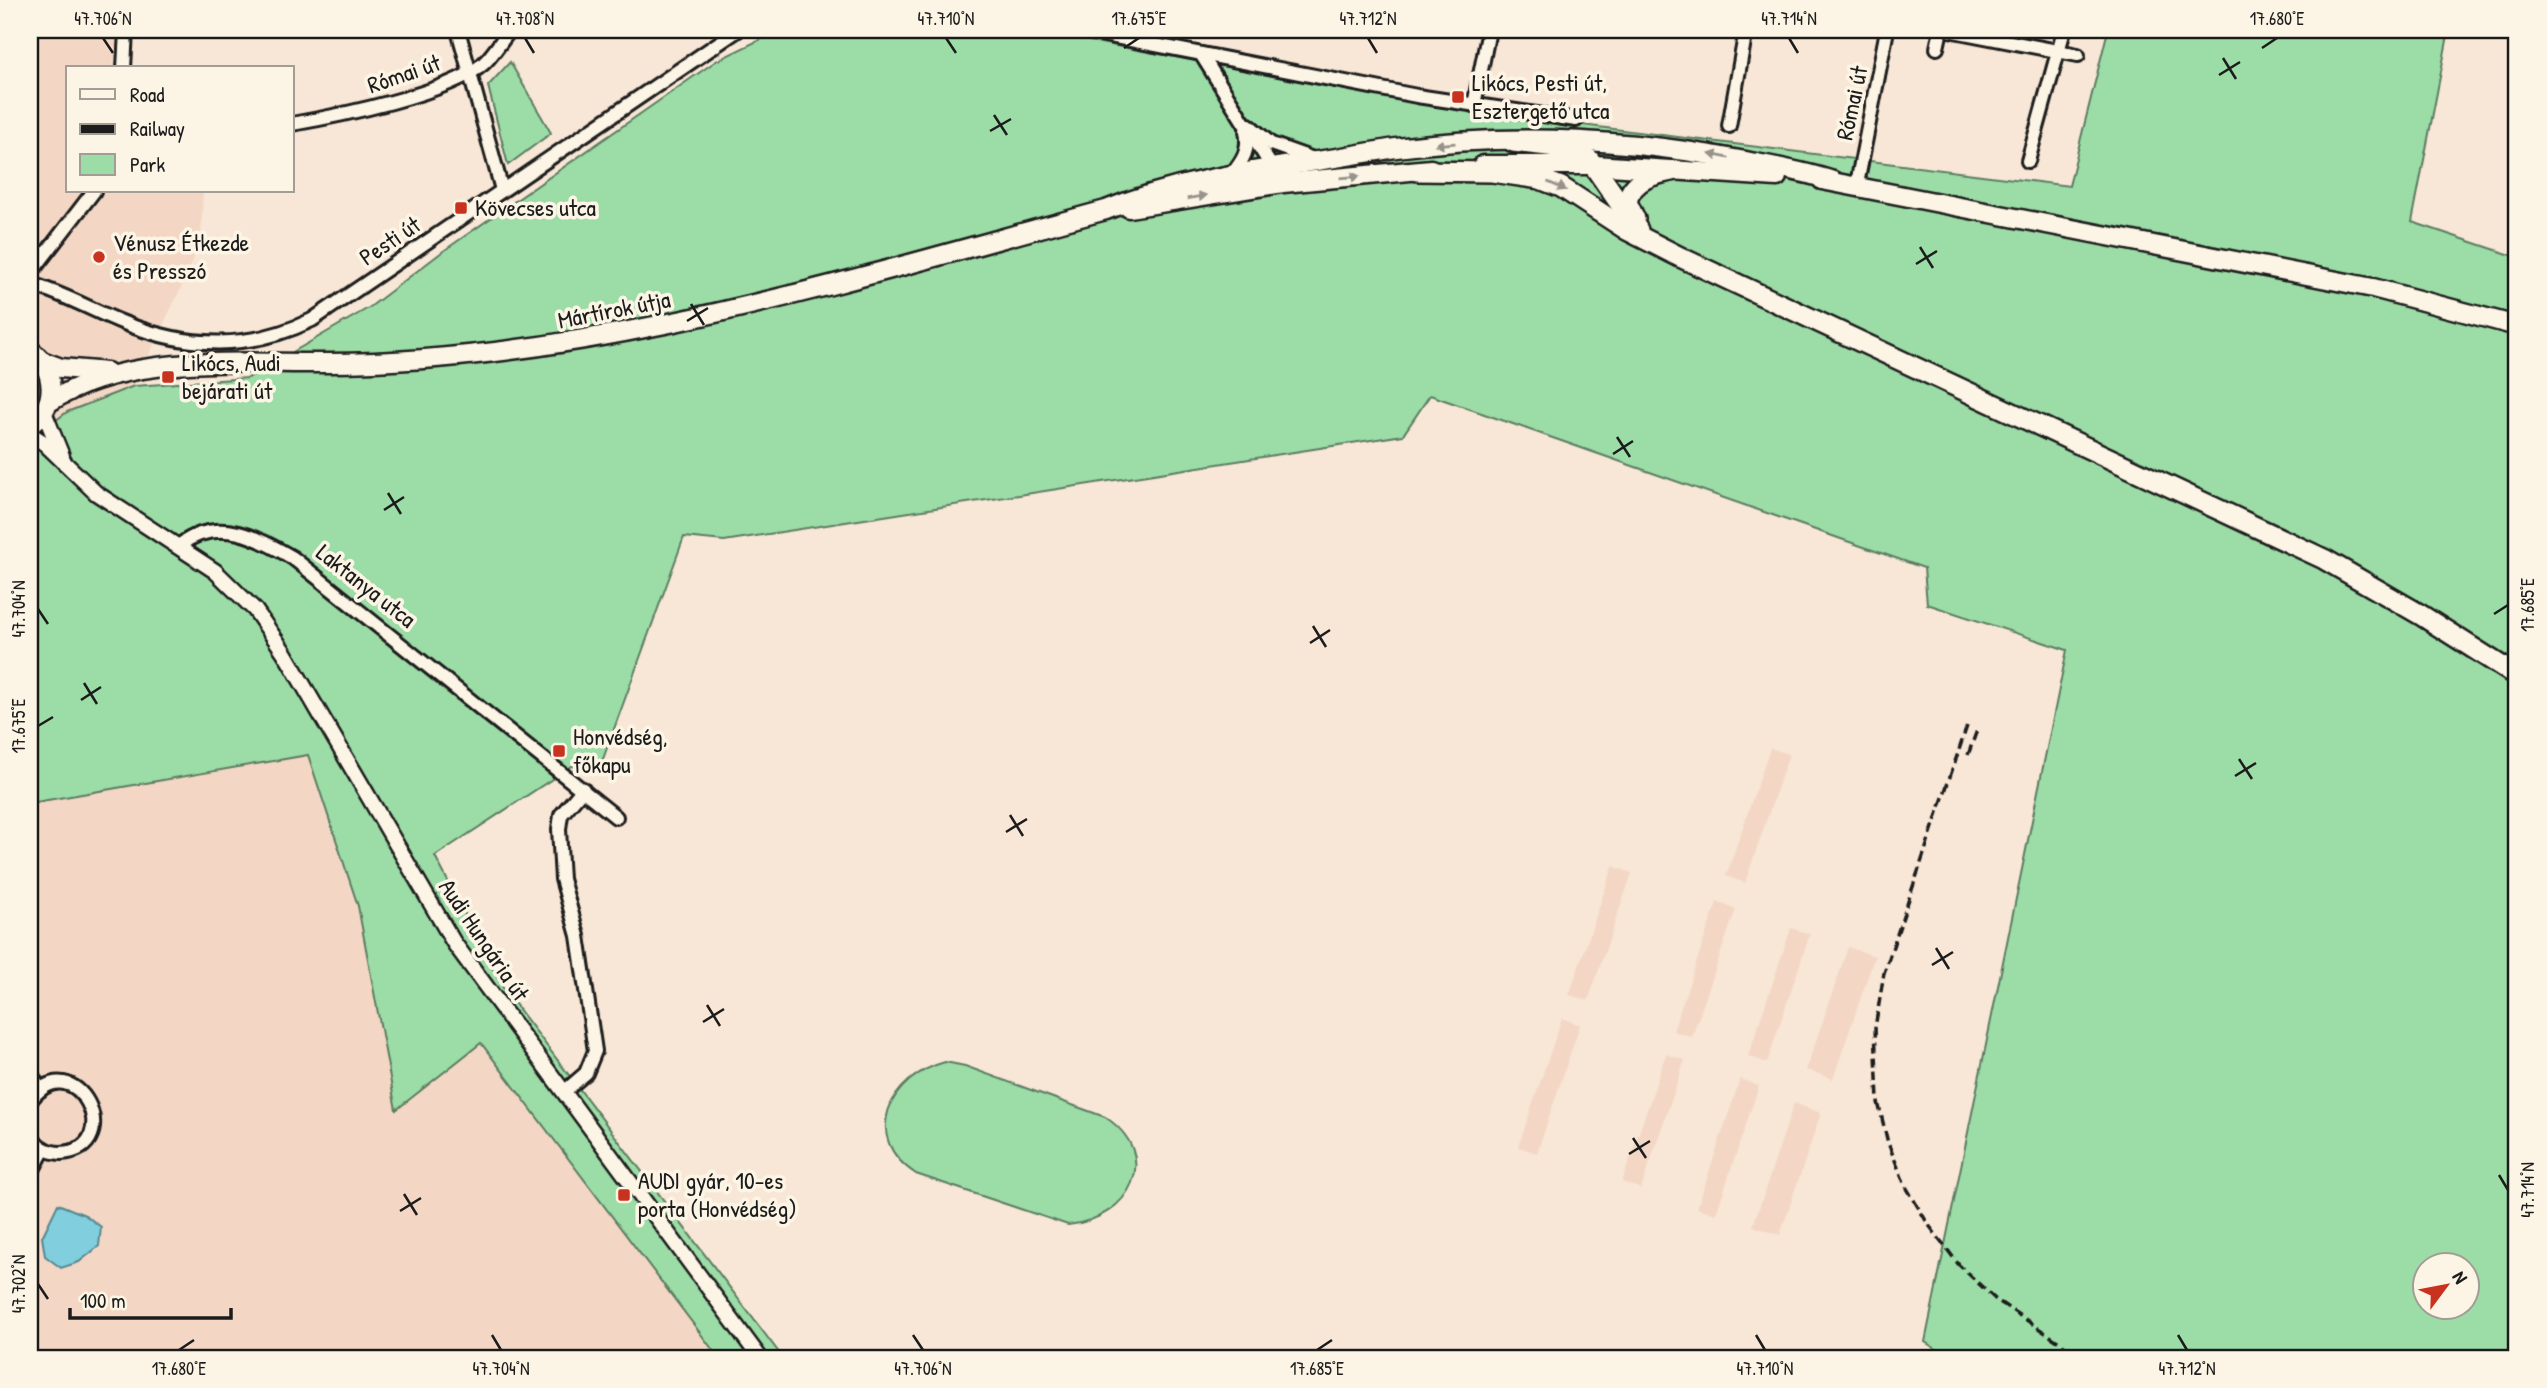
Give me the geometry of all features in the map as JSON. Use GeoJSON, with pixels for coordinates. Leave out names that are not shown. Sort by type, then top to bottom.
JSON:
{"type":"FeatureCollection","features":[{"type":"Feature","properties":{"kind":"highway"},"geometry":{"type":"LineString","coordinates":[[1513,142],[1575,151],[1594,165],[1620,208],[1647,237]]}},
{"type":"Feature","properties":{"kind":"highway"},"geometry":{"type":"LineString","coordinates":[[1647,237],[1633,217],[1627,202],[1629,196],[1648,176],[1677,170]]}},
{"type":"Feature","properties":{"kind":"highway"},"geometry":{"type":"LineString","coordinates":[[1417,171],[1505,173],[1541,179],[1561,187],[1618,224],[1647,237],[1682,258],[2324,559],[2421,615],[2517,676]]}},
{"type":"Feature","properties":{"kind":"main road"},"geometry":{"type":"LineString","coordinates":[[1106,210],[1158,190],[1272,167],[1397,148],[1560,140],[1706,153],[1833,181]]}},
{"type":"Feature","properties":{"kind":"main road"},"geometry":{"type":"LineString","coordinates":[[1106,210],[1143,207],[1283,183],[1497,164],[1594,165],[1833,181],[2373,288],[2517,326]]}},
{"type":"Feature","properties":{"kind":"main road","name":"Mártírok útja"},"geometry":{"type":"LineString","coordinates":[[36,356],[61,368],[118,373],[204,365],[391,362],[578,342],[699,318],[1106,210]]}},
{"type":"Feature","properties":{"kind":"main road","name":"Mártírok útja"},"geometry":{"type":"LineString","coordinates":[[36,356],[50,377],[46,407]]}},
{"type":"Feature","properties":{"kind":"main road","name":"Mártírok útja"},"geometry":{"type":"LineString","coordinates":[[30,425],[46,407],[74,387],[118,373]]}},
{"type":"Feature","properties":{"kind":"street"},"geometry":{"type":"LineString","coordinates":[[124,66],[127,30]]}},
{"type":"Feature","properties":{"kind":"street"},"geometry":{"type":"LineString","coordinates":[[458,30],[502,190]]}},
{"type":"Feature","properties":{"kind":"street","name":"Római út"},"geometry":{"type":"LineString","coordinates":[[294,124],[386,103],[470,73],[484,63],[510,30]]}},
{"type":"Feature","properties":{"kind":"street","name":"Pesti út"},"geometry":{"type":"LineString","coordinates":[[30,284],[127,324],[180,339],[246,343],[268,338],[312,320],[738,30]]}},
{"type":"Feature","properties":{"kind":"street"},"geometry":{"type":"LineString","coordinates":[[1079,30],[1474,105],[1576,120]]}},
{"type":"Feature","properties":{"kind":"street"},"geometry":{"type":"LineString","coordinates":[[1474,105],[1489,30]]}},
{"type":"Feature","properties":{"kind":"street"},"geometry":{"type":"LineString","coordinates":[[1729,127],[1746,30]]}},
{"type":"Feature","properties":{"kind":"street","name":"Római út"},"geometry":{"type":"LineString","coordinates":[[1857,184],[1887,30]]}},
{"type":"Feature","properties":{"kind":"street"},"geometry":{"type":"LineString","coordinates":[[1937,48],[1941,30]]}},
{"type":"Feature","properties":{"kind":"street"},"geometry":{"type":"LineString","coordinates":[[1949,30],[2078,55]]}},
{"type":"Feature","properties":{"kind":"street"},"geometry":{"type":"LineString","coordinates":[[2028,161],[2064,30]]}},
{"type":"Feature","properties":{"kind":"street"},"geometry":{"type":"LineString","coordinates":[[1201,54],[1283,183]]}},
{"type":"Feature","properties":{"kind":"street"},"geometry":{"type":"LineString","coordinates":[[1240,115],[1271,144],[1317,161]]}},
{"type":"Feature","properties":{"kind":"street"},"geometry":{"type":"LineString","coordinates":[[1232,174],[1248,148],[1240,115]]}},
{"type":"Feature","properties":{"kind":"street"},"geometry":{"type":"LineString","coordinates":[[30,274],[93,192]]}},
{"type":"Feature","properties":{"kind":"street"},"geometry":{"type":"LineString","coordinates":[[46,407],[65,463]]}},
{"type":"Feature","properties":{"kind":"street"},"geometry":{"type":"LineString","coordinates":[[30,434],[44,443],[96,493],[180,545]]}},
{"type":"Feature","properties":{"kind":"street","name":"Laktanya utca"},"geometry":{"type":"LineString","coordinates":[[180,545],[201,535],[241,531],[293,558],[616,817]]}},
{"type":"Feature","properties":{"kind":"street","name":"Audi Hungária út"},"geometry":{"type":"LineString","coordinates":[[180,545],[236,589],[272,633],[454,943],[760,1358]]}},
{"type":"Feature","properties":{"kind":"street"},"geometry":{"type":"LineString","coordinates":[[565,1091],[586,1073],[595,1051],[578,936],[562,879],[559,829],[561,815],[583,789]]}},
{"type":"Feature","properties":{"kind":"street"},"geometry":{"type":"LineString","coordinates":[[30,1072],[40,1090]]}},
{"type":"Feature","properties":{"kind":"street"},"geometry":{"type":"LineString","coordinates":[[30,1101],[40,1090],[55,1084],[74,1087],[89,1102],[93,1114],[92,1131],[81,1145],[62,1153],[44,1149],[30,1135]]}},
{"type":"Feature","properties":{"kind":"street"},"geometry":{"type":"LineString","coordinates":[[30,1175],[44,1149]]}},
{"type":"Feature","properties":{"kind":"shaded area"},"geometry":{"type":"Polygon","coordinates":[[[30,30],[117,30],[114,66],[66,66],[66,192],[203,192],[201,239],[189,271],[134,386],[67,412],[33,447],[30,536],[30,30]]]}},
{"type":"Feature","properties":{"kind":"shaded area"},"geometry":{"type":"Polygon","coordinates":[[[1770,748],[1789,754],[1745,883],[1726,876],[1770,748]]]}},
{"type":"Feature","properties":{"kind":"shaded area"},"geometry":{"type":"Polygon","coordinates":[[[308,755],[358,906],[396,1110],[481,1043],[719,1358],[30,1358],[30,803],[308,755]]]}},
{"type":"Feature","properties":{"kind":"shaded area"},"geometry":{"type":"Polygon","coordinates":[[[1613,866],[1632,873],[1588,1001],[1569,995],[1613,866]]]}},
{"type":"Feature","properties":{"kind":"shaded area"},"geometry":{"type":"Polygon","coordinates":[[[1717,902],[1736,909],[1692,1037],[1673,1031],[1717,902]]]}},
{"type":"Feature","properties":{"kind":"shaded area"},"geometry":{"type":"Polygon","coordinates":[[[1791,928],[1810,934],[1767,1063],[1748,1056],[1791,928]]]}},
{"type":"Feature","properties":{"kind":"shaded area"},"geometry":{"type":"Polygon","coordinates":[[[1848,947],[1875,956],[1833,1079],[1806,1070],[1848,947]]]}},
{"type":"Feature","properties":{"kind":"shaded area"},"geometry":{"type":"Polygon","coordinates":[[[1562,1018],[1580,1025],[1537,1153],[1518,1147],[1562,1018]]]}},
{"type":"Feature","properties":{"kind":"shaded area"},"geometry":{"type":"Polygon","coordinates":[[[1666,1054],[1685,1060],[1641,1189],[1622,1182],[1666,1054]]]}},
{"type":"Feature","properties":{"kind":"shaded area"},"geometry":{"type":"Polygon","coordinates":[[[1740,1079],[1759,1086],[1716,1214],[1697,1208],[1740,1079]]]}},
{"type":"Feature","properties":{"kind":"shaded area"},"geometry":{"type":"Polygon","coordinates":[[[1794,1103],[1821,1113],[1780,1235],[1753,1226],[1794,1103]]]}},
{"type":"Feature","properties":{"kind":"green space"},"geometry":{"type":"Polygon","coordinates":[[[780,30],[1032,30],[1439,107],[2069,186],[2108,30],[2449,30],[2412,222],[2517,257],[2517,1358],[1951,1358],[1925,1342],[2067,650],[1927,604],[1924,568],[1430,395],[1403,435],[724,541],[684,537],[599,770],[572,766],[435,856],[503,988],[783,1358],[719,1358],[481,1043],[396,1110],[358,906],[308,755],[30,803],[30,536],[35,436],[67,412],[134,386],[248,378],[370,307],[442,252],[716,61],[780,30]]]}},
{"type":"Feature","properties":{"kind":"green space"},"geometry":{"type":"Polygon","coordinates":[[[510,62],[551,133],[508,165],[488,86],[510,62]]]}},
{"type":"Feature","properties":{"kind":"green space"},"geometry":{"type":"Polygon","coordinates":[[[945,1062],[965,1066],[1105,1117],[1123,1132],[1133,1149],[1135,1166],[1132,1183],[1123,1198],[1109,1211],[1090,1220],[1068,1225],[916,1174],[899,1159],[889,1143],[886,1127],[888,1110],[896,1095],[909,1081],[925,1070],[945,1062]]]}},
{"type":"Feature","properties":{"kind":"water"},"geometry":{"type":"Polygon","coordinates":[[[58,1204],[85,1215],[101,1227],[99,1246],[79,1262],[61,1268],[45,1256],[42,1237],[58,1204]]]}},
{"type":"Feature","properties":{"kind":"railway"},"geometry":{"type":"LineString","coordinates":[[1967,726],[1884,973],[1875,1028],[1878,1102],[1888,1143],[1905,1185],[1928,1224],[1959,1265],[1995,1299],[2083,1358]]}},
{"type":"Feature","properties":{"kind":"railway"},"geometry":{"type":"LineString","coordinates":[[1968,755],[1977,730]]}},
{"type":"Feature","properties":{"kind":"place","name":"Likócs, Pesti út, Esztergető utca"},"geometry":{"type":"Point","coordinates":[1458,97]}},
{"type":"Feature","properties":{"kind":"place","name":"Kövecses utca"},"geometry":{"type":"Point","coordinates":[461,208]}},
{"type":"Feature","properties":{"kind":"place","name":"Vénusz Étkezde és Presszó"},"geometry":{"type":"Point","coordinates":[99,257]}},
{"type":"Feature","properties":{"kind":"place","name":"Likócs, Audi bejárati út"},"geometry":{"type":"Point","coordinates":[168,377]}},
{"type":"Feature","properties":{"kind":"place","name":"Honvédség, főkapu"},"geometry":{"type":"Point","coordinates":[559,751]}},
{"type":"Feature","properties":{"kind":"place","name":"AUDI gyár, 10-es porta (Honvédség)"},"geometry":{"type":"Point","coordinates":[624,1195]}}]}
